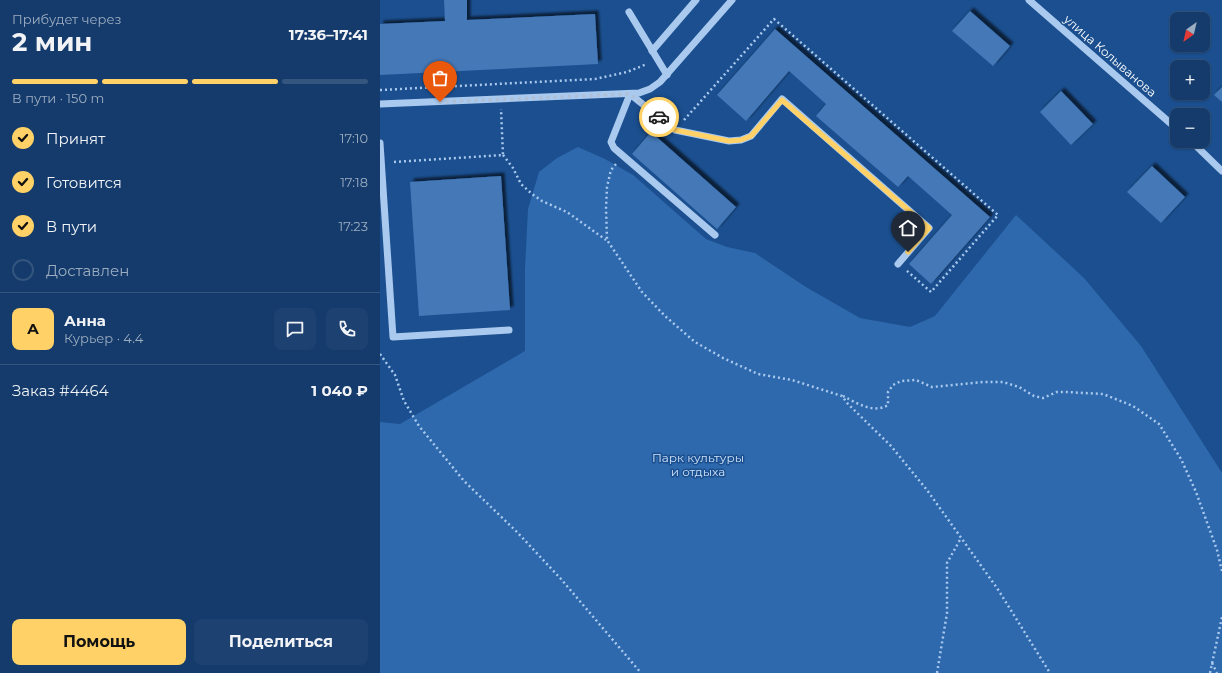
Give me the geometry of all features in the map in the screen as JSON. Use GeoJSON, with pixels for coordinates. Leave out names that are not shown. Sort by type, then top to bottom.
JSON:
{"type":"FeatureCollection","features":[{"type":"Feature","properties":{"kind":"street"},"geometry":{"type":"LineString","coordinates":[[652,51],[696,0]]}},
{"type":"Feature","properties":{"kind":"street"},"geometry":{"type":"LineString","coordinates":[[380,104],[630,94],[640,92],[650,89],[667,75],[732,0]]}},
{"type":"Feature","properties":{"kind":"street","name":"улица Колыванова"},"geometry":{"type":"LineString","coordinates":[[1029,0],[1170,123]]}},
{"type":"Feature","properties":{"kind":"street"},"geometry":{"type":"LineString","coordinates":[[629,12],[667,75]]}},
{"type":"Feature","properties":{"kind":"street"},"geometry":{"type":"LineString","coordinates":[[630,94],[675,130],[729,141],[741,140],[751,136],[782,100],[929,228],[898,264]]}},
{"type":"Feature","properties":{"kind":"street"},"geometry":{"type":"LineString","coordinates":[[630,94],[611,142],[614,148],[715,235]]}},
{"type":"Feature","properties":{"kind":"street"},"geometry":{"type":"LineString","coordinates":[[380,143],[393,337],[510,330]]}},
{"type":"Feature","properties":{"kind":"street"},"geometry":{"type":"LineString","coordinates":[[1198,148],[1222,171]]}},
{"type":"Feature","properties":{"kind":"path"},"geometry":{"type":"LineString","coordinates":[[675,130],[774,19],[998,215],[932,292],[898,264]]}},
{"type":"Feature","properties":{"kind":"path"},"geometry":{"type":"LineString","coordinates":[[380,90],[595,79],[627,72],[658,60]]}},
{"type":"Feature","properties":{"kind":"path"},"geometry":{"type":"LineString","coordinates":[[501,118],[503,155],[513,168],[521,184],[542,201],[567,212],[607,240],[642,292],[665,316],[695,342],[723,358],[758,374],[792,380],[842,396],[871,408],[881,409],[888,405],[888,392],[893,385],[901,381],[916,380],[932,387],[983,382],[1003,382],[1034,396],[1044,398],[1057,392],[1103,394],[1133,406],[1159,424],[1181,459],[1196,492],[1217,550],[1222,571]]}},
{"type":"Feature","properties":{"kind":"path"},"geometry":{"type":"LineString","coordinates":[[381,163],[503,155]]}},
{"type":"Feature","properties":{"kind":"path"},"geometry":{"type":"LineString","coordinates":[[607,240],[606,208],[611,170],[622,155]]}},
{"type":"Feature","properties":{"kind":"path"},"geometry":{"type":"LineString","coordinates":[[380,354],[395,375],[404,401],[419,426],[464,481],[517,532],[561,579],[641,673]]}},
{"type":"Feature","properties":{"kind":"path"},"geometry":{"type":"LineString","coordinates":[[842,396],[848,404],[891,446],[927,490],[997,588],[1050,673]]}},
{"type":"Feature","properties":{"kind":"path"},"geometry":{"type":"LineString","coordinates":[[937,673],[947,613],[947,563],[961,538]]}},
{"type":"Feature","properties":{"kind":"path"},"geometry":{"type":"LineString","coordinates":[[1210,673],[1211,662],[1222,617]]}},
{"type":"Feature","properties":{"kind":"path"},"geometry":{"type":"LineString","coordinates":[[1211,662],[1217,673]]}},
{"type":"Feature","properties":{"kind":"green space","name":"Парк культуры и отдыха"},"geometry":{"type":"Polygon","coordinates":[[[578,147],[605,159],[633,175],[706,239],[727,247],[755,253],[806,287],[860,318],[910,327],[935,316],[1016,215],[1084,278],[1141,346],[1222,473],[1222,673],[380,673],[380,422],[400,424],[525,351],[525,269],[528,209],[539,172],[557,158],[578,147]]]}},
{"type":"Feature","properties":{"kind":"building"},"geometry":{"type":"Polygon","coordinates":[[[444,0],[467,0],[467,20],[595,14],[598,64],[380,75],[380,24],[445,21],[444,0]]]}},
{"type":"Feature","properties":{"kind":"building"},"geometry":{"type":"Polygon","coordinates":[[[970,11],[1010,46],[993,66],[952,31],[970,11]]]}},
{"type":"Feature","properties":{"kind":"building"},"geometry":{"type":"Polygon","coordinates":[[[775,29],[990,217],[931,284],[909,264],[952,215],[908,176],[898,187],[816,116],[826,104],[789,71],[746,121],[717,95],[775,29]]]}},
{"type":"Feature","properties":{"kind":"building"},"geometry":{"type":"Polygon","coordinates":[[[1222,87],[1222,102],[1214,95],[1222,87]]]}},
{"type":"Feature","properties":{"kind":"building"},"geometry":{"type":"Polygon","coordinates":[[[1061,91],[1093,124],[1071,145],[1040,112],[1061,91]]]}},
{"type":"Feature","properties":{"kind":"building"},"geometry":{"type":"Polygon","coordinates":[[[651,132],[736,207],[717,229],[632,154],[651,132]]]}},
{"type":"Feature","properties":{"kind":"building"},"geometry":{"type":"Polygon","coordinates":[[[1152,166],[1185,197],[1161,223],[1127,192],[1152,166]]]}},
{"type":"Feature","properties":{"kind":"building"},"geometry":{"type":"Polygon","coordinates":[[[501,176],[510,310],[419,316],[410,182],[501,176]]]}},
{"type":"Feature","properties":{"kind":"way so far"},"geometry":{"type":"LineString","coordinates":[[440,102],[630,94],[659,117]]}},
{"type":"Feature","properties":{"kind":"route"},"geometry":{"type":"LineString","coordinates":[[659,117],[675,130],[729,141],[741,140],[751,136],[782,100],[929,228],[908,252]]}}]}
